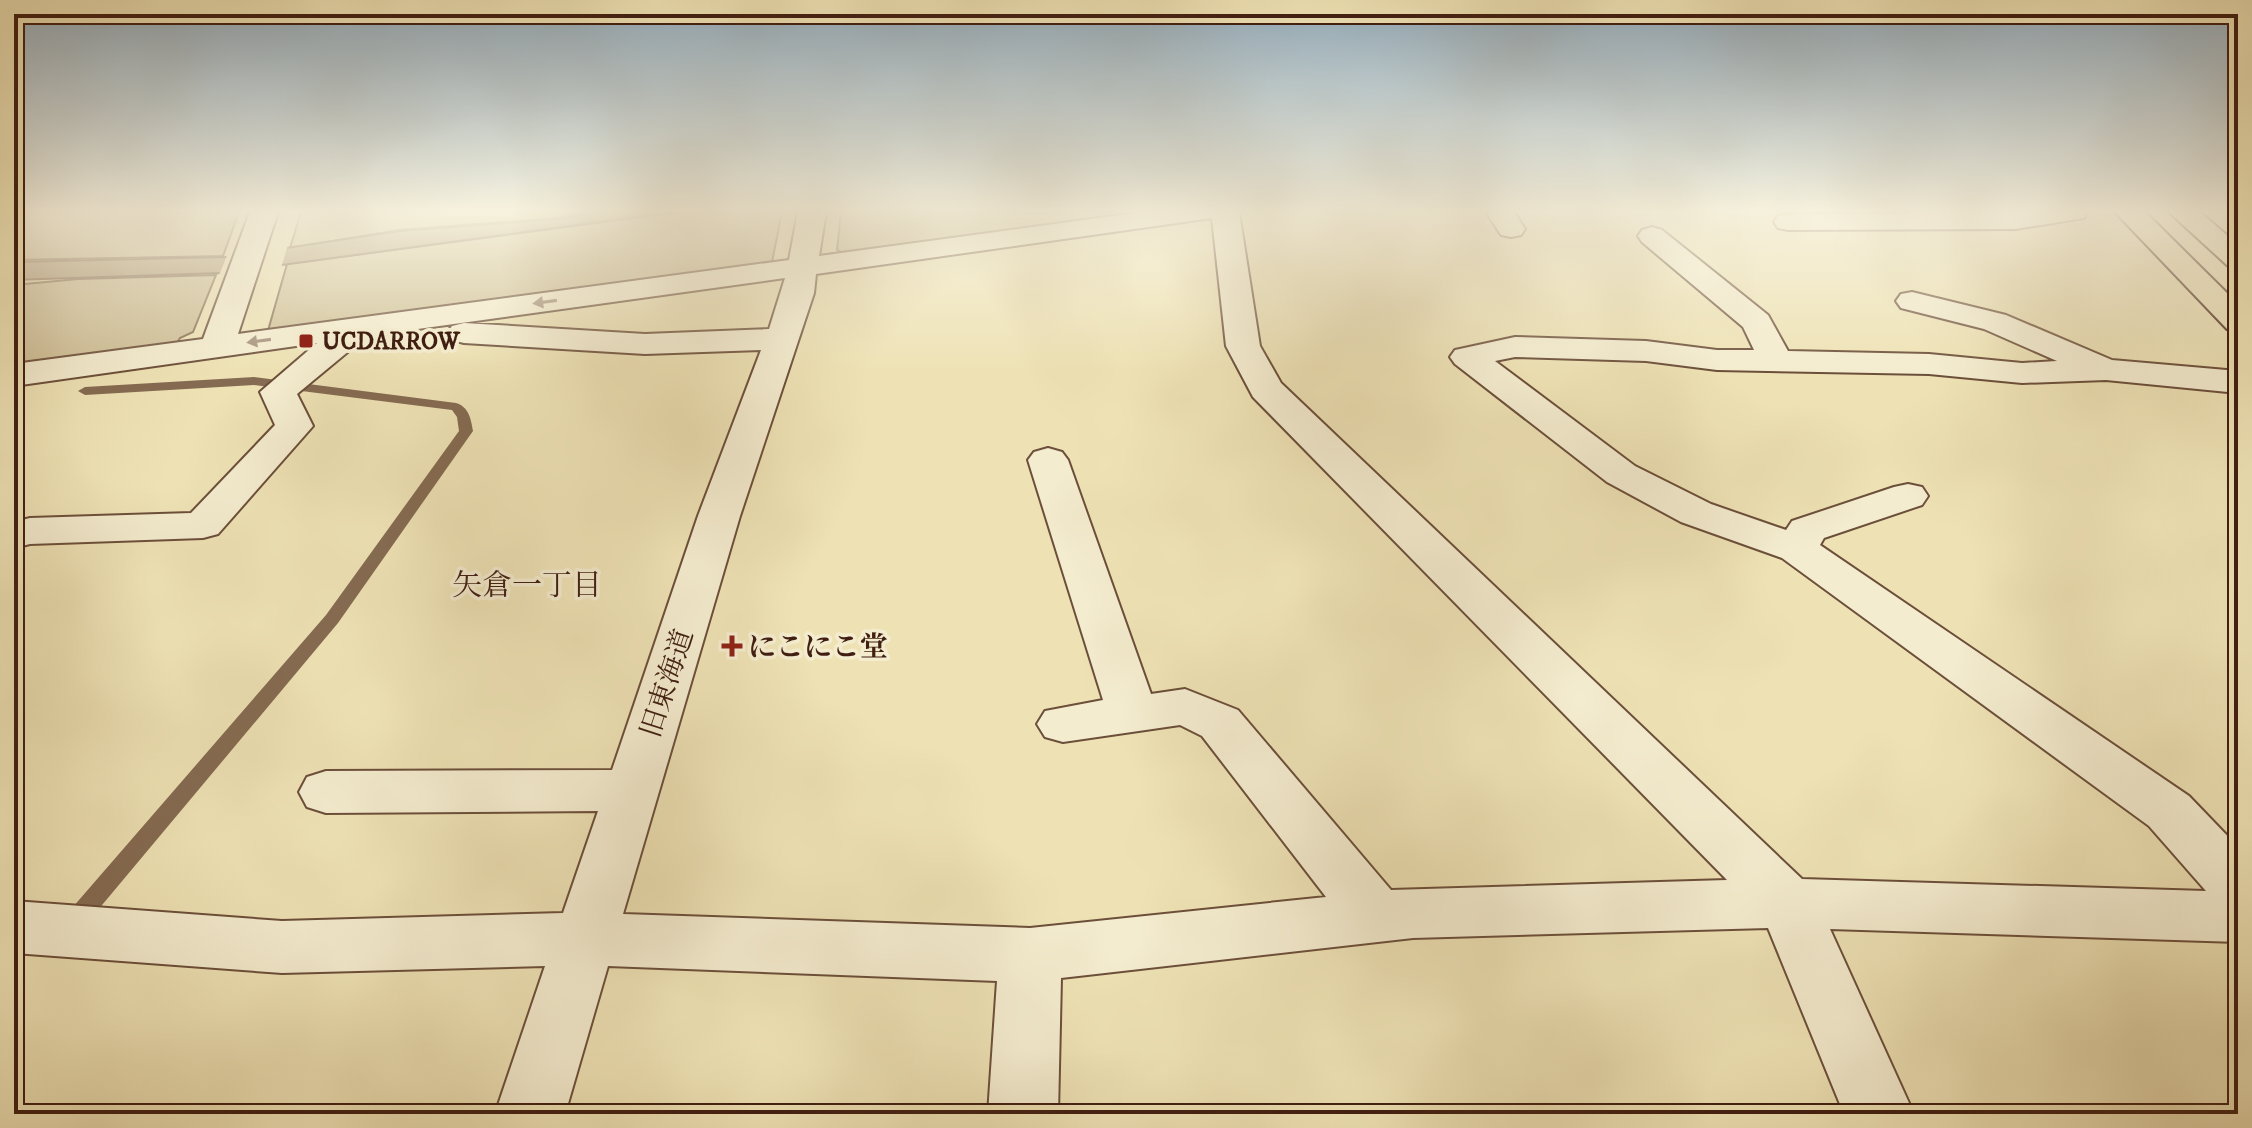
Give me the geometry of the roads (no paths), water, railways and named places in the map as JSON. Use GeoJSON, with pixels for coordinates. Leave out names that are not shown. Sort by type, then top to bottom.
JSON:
{"type":"FeatureCollection","features":[{"type":"Feature","properties":{"kind":"highway"},"geometry":{"type":"LineString","coordinates":[[2181,265],[2238,322]]}},
{"type":"Feature","properties":{"kind":"street"},"geometry":{"type":"LineString","coordinates":[[219,339],[245,265]]}},
{"type":"Feature","properties":{"kind":"street"},"geometry":{"type":"LineString","coordinates":[[14,375],[219,339],[419,320],[774,265]]}},
{"type":"Feature","properties":{"kind":"street","name":"旧東海道"},"geometry":{"type":"LineString","coordinates":[[530,1114],[719,516],[798,293],[803,265]]}},
{"type":"Feature","properties":{"kind":"street"},"geometry":{"type":"LineString","coordinates":[[1232,265],[1243,346],[1266,389],[1788,903],[1879,1114]]}},
{"type":"Feature","properties":{"kind":"street"},"geometry":{"type":"LineString","coordinates":[[1687,265],[1757,322],[1776,362]]}},
{"type":"Feature","properties":{"kind":"street"},"geometry":{"type":"LineString","coordinates":[[1912,301],[1995,322],[2106,370]]}},
{"type":"Feature","properties":{"kind":"street"},"geometry":{"type":"LineString","coordinates":[[419,320],[461,333],[645,344],[781,339]]}},
{"type":"Feature","properties":{"kind":"street"},"geometry":{"type":"LineString","coordinates":[[14,535],[30,531],[203,525],[294,426],[278,392],[356,328]]}},
{"type":"Feature","properties":{"kind":"street"},"geometry":{"type":"LineString","coordinates":[[2238,382],[2106,370],[2022,373],[1929,364],[1702,359],[1646,351],[1515,347],[1467,357],[1621,474],[1696,513],[1797,549],[2169,811],[2238,886]]}},
{"type":"Feature","properties":{"kind":"street"},"geometry":{"type":"LineString","coordinates":[[1048,460],[1133,714]]}},
{"type":"Feature","properties":{"kind":"street"},"geometry":{"type":"LineString","coordinates":[[1797,549],[1807,530],[1908,496]]}},
{"type":"Feature","properties":{"kind":"street"},"geometry":{"type":"LineString","coordinates":[[1063,724],[1185,707],[1220,723],[1377,917]]}},
{"type":"Feature","properties":{"kind":"street"},"geometry":{"type":"LineString","coordinates":[[326,792],[632,790]]}},
{"type":"Feature","properties":{"kind":"street"},"geometry":{"type":"LineString","coordinates":[[14,927],[282,947],[585,939],[1030,955],[1413,913],[1788,903],[2238,917]]}},
{"type":"Feature","properties":{"kind":"street"},"geometry":{"type":"LineString","coordinates":[[1023,1114],[1030,955]]}},
{"type":"Feature","properties":{"kind":"waterway"},"geometry":{"type":"LineString","coordinates":[[74,922],[332,619],[466,431],[464,416],[456,407],[254,381],[85,391]]}},
{"type":"Feature","properties":{"kind":"place","name":"UCDARROW"},"geometry":{"type":"Point","coordinates":[306,341]}},
{"type":"Feature","properties":{"kind":"place","name":"にこにこ堂"},"geometry":{"type":"Point","coordinates":[732,646]}},
{"type":"Feature","properties":{"kind":"district","name":"矢倉一丁目"},"geometry":{"type":"Point","coordinates":[527,585]}}]}
